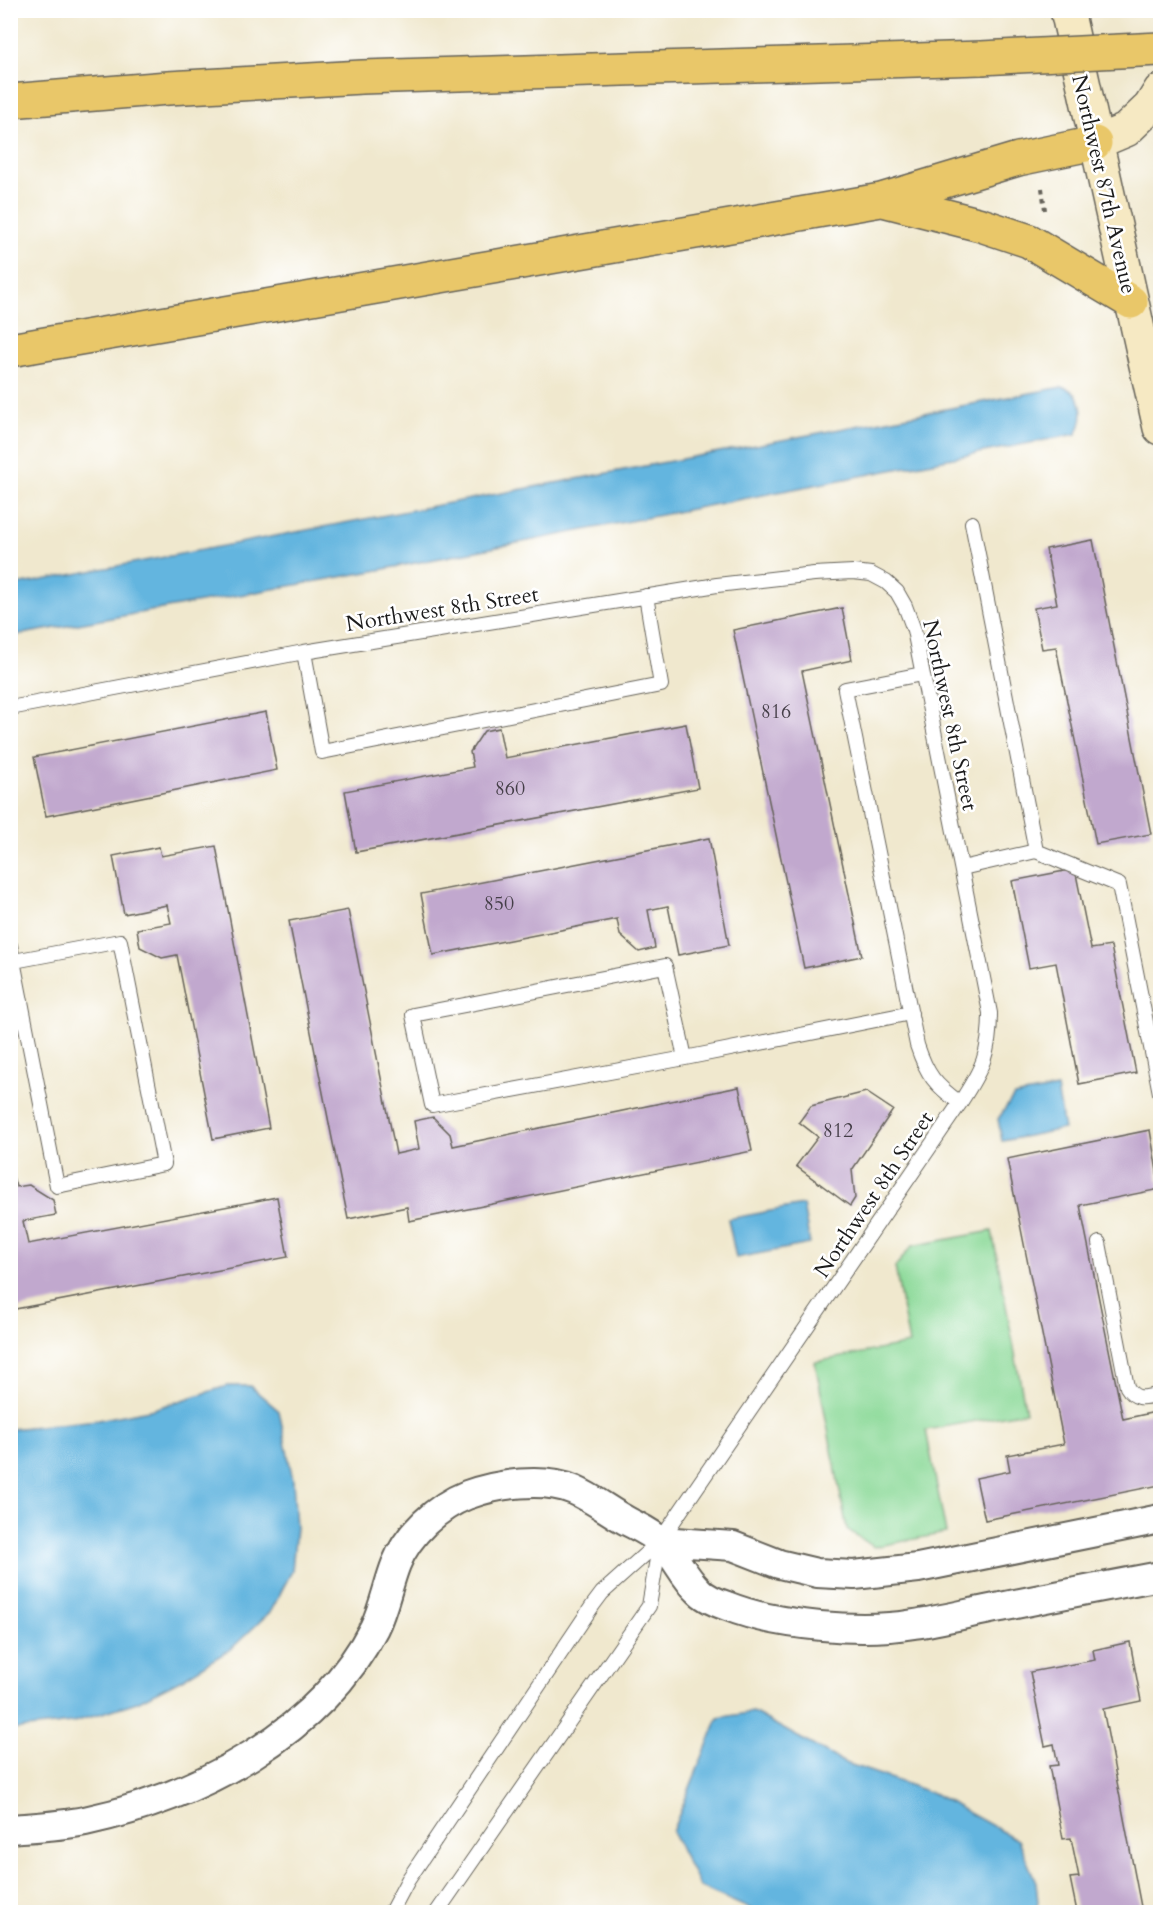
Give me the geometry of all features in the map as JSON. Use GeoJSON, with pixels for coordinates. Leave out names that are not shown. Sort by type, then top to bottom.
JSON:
{"type":"FeatureCollection","features":[{"type":"Feature","properties":{"kind":"highway"},"geometry":{"type":"LineString","coordinates":[[10,101],[168,88],[362,77],[981,58],[1161,49]]}},
{"type":"Feature","properties":{"kind":"highway"},"geometry":{"type":"LineString","coordinates":[[10,350],[881,200],[1018,159],[1095,143]]}},
{"type":"Feature","properties":{"kind":"highway"},"geometry":{"type":"LineString","coordinates":[[881,200],[981,225],[1029,242],[1131,302]]}},
{"type":"Feature","properties":{"kind":"main road","name":"Northwest 87th Avenue"},"geometry":{"type":"LineString","coordinates":[[1067,10],[1095,143],[1161,428]]}},
{"type":"Feature","properties":{"kind":"main road"},"geometry":{"type":"LineString","coordinates":[[1095,143],[1126,130],[1150,107],[1161,91]]}},
{"type":"Feature","properties":{"kind":"street"},"geometry":{"type":"LineString","coordinates":[[10,1829],[82,1821],[133,1808],[175,1793],[225,1772],[294,1724],[327,1694],[355,1661],[376,1626],[396,1564],[407,1542],[431,1517],[465,1496],[500,1486],[537,1482],[571,1488],[660,1541],[699,1592],[728,1606],[772,1618],[817,1625],[869,1629],[915,1624],[1161,1576]]}},
{"type":"Feature","properties":{"kind":"street"},"geometry":{"type":"LineString","coordinates":[[660,1541],[733,1546],[779,1564],[817,1573],[854,1575],[918,1568],[1161,1519]]}},
{"type":"Feature","properties":{"kind":"lane"},"geometry":{"type":"LineString","coordinates":[[972,523],[1036,851]]}},
{"type":"Feature","properties":{"kind":"lane","name":"Northwest 8th Street"},"geometry":{"type":"LineString","coordinates":[[10,708],[304,652],[717,585],[853,572],[871,574],[886,582],[897,592],[914,630],[990,1013],[990,1036],[986,1059],[960,1103],[660,1541]]}},
{"type":"Feature","properties":{"kind":"lane"},"geometry":{"type":"LineString","coordinates":[[304,652],[322,752],[661,685],[646,596]]}},
{"type":"Feature","properties":{"kind":"lane"},"geometry":{"type":"LineString","coordinates":[[922,674],[846,689],[917,1045],[924,1064],[938,1087],[960,1103]]}},
{"type":"Feature","properties":{"kind":"lane"},"geometry":{"type":"LineString","coordinates":[[962,868],[1036,851],[1119,885],[1161,1093]]}},
{"type":"Feature","properties":{"kind":"lane"},"geometry":{"type":"LineString","coordinates":[[10,945],[57,1185],[164,1164],[120,941],[14,961]]}},
{"type":"Feature","properties":{"kind":"lane"},"geometry":{"type":"LineString","coordinates":[[685,1058],[665,966],[413,1015],[432,1105],[685,1058],[910,1013]]}},
{"type":"Feature","properties":{"kind":"lane"},"geometry":{"type":"LineString","coordinates":[[1099,1243],[1127,1387],[1131,1394],[1139,1398],[1161,1394]]}},
{"type":"Feature","properties":{"kind":"lane"},"geometry":{"type":"LineString","coordinates":[[391,1912],[408,1880],[592,1605],[602,1593],[660,1541]]}},
{"type":"Feature","properties":{"kind":"lane"},"geometry":{"type":"LineString","coordinates":[[437,1912],[650,1606],[660,1541]]}},
{"type":"Feature","properties":{"kind":"path"},"geometry":{"type":"LineString","coordinates":[[1042,188],[1045,210]]}},
{"type":"Feature","properties":{"kind":"green space"},"geometry":{"type":"Polygon","coordinates":[[[992,1231],[1026,1412],[926,1430],[946,1533],[874,1547],[847,1529],[815,1362],[909,1344],[895,1267],[912,1246],[992,1231]]]}},
{"type":"Feature","properties":{"kind":"water"},"geometry":{"type":"Polygon","coordinates":[[[1062,387],[1075,394],[1081,406],[1081,420],[1076,434],[379,570],[11,636],[11,586],[1062,387]]]}},
{"type":"Feature","properties":{"kind":"water"},"geometry":{"type":"Polygon","coordinates":[[[1057,1088],[1064,1129],[1002,1141],[998,1119],[1014,1096],[1057,1088]]]}},
{"type":"Feature","properties":{"kind":"water"},"geometry":{"type":"Polygon","coordinates":[[[803,1205],[810,1244],[736,1258],[728,1219],[803,1205]]]}},
{"type":"Feature","properties":{"kind":"water"},"geometry":{"type":"Polygon","coordinates":[[[227,1386],[250,1386],[279,1411],[293,1480],[296,1527],[292,1571],[271,1611],[231,1649],[182,1679],[137,1702],[71,1723],[11,1730],[11,1429],[98,1420],[154,1409],[227,1386]]]}},
{"type":"Feature","properties":{"kind":"water"},"geometry":{"type":"Polygon","coordinates":[[[753,1712],[843,1762],[935,1794],[1018,1840],[1036,1882],[1039,1912],[757,1912],[700,1887],[672,1832],[718,1718],[753,1712]]]}},
{"type":"Feature","properties":{"kind":"building"},"geometry":{"type":"Polygon","coordinates":[[[1093,540],[1151,834],[1096,844],[1056,647],[1042,649],[1034,608],[1057,604],[1046,549],[1093,540]]]}},
{"type":"Feature","properties":{"kind":"building"},"geometry":{"type":"Polygon","coordinates":[[[842,608],[852,660],[802,671],[862,956],[804,968],[733,630],[842,608]]]}},
{"type":"Feature","properties":{"kind":"building"},"geometry":{"type":"Polygon","coordinates":[[[266,712],[277,770],[46,816],[34,757],[266,712]]]}},
{"type":"Feature","properties":{"kind":"building"},"geometry":{"type":"Polygon","coordinates":[[[686,724],[698,788],[356,852],[345,791],[473,767],[470,752],[484,731],[499,728],[505,758],[686,724]]]}},
{"type":"Feature","properties":{"kind":"building"},"geometry":{"type":"Polygon","coordinates":[[[709,838],[729,945],[678,955],[668,906],[648,910],[655,948],[639,952],[620,935],[617,919],[433,955],[421,894],[709,838]]]}},
{"type":"Feature","properties":{"kind":"building"},"geometry":{"type":"Polygon","coordinates":[[[216,846],[269,1128],[213,1139],[177,955],[162,958],[140,947],[137,929],[171,923],[167,905],[124,914],[113,856],[159,847],[161,856],[216,846]]]}},
{"type":"Feature","properties":{"kind":"building"},"geometry":{"type":"Polygon","coordinates":[[[1075,869],[1091,949],[1111,946],[1136,1073],[1079,1084],[1056,963],[1029,968],[1012,881],[1075,869]]]}},
{"type":"Feature","properties":{"kind":"building"},"geometry":{"type":"Polygon","coordinates":[[[348,910],[396,1154],[419,1149],[414,1121],[433,1117],[450,1134],[453,1146],[739,1087],[752,1151],[409,1221],[407,1207],[348,1219],[289,921],[348,910]]]}},
{"type":"Feature","properties":{"kind":"building"},"geometry":{"type":"Polygon","coordinates":[[[866,1092],[893,1110],[852,1170],[855,1198],[850,1206],[796,1166],[818,1137],[799,1122],[811,1106],[866,1092]]]}},
{"type":"Feature","properties":{"kind":"building"},"geometry":{"type":"Polygon","coordinates":[[[1150,1130],[1160,1189],[1080,1205],[1123,1419],[1160,1411],[1160,1485],[985,1520],[976,1478],[1010,1471],[1007,1455],[1064,1444],[1007,1159],[1150,1130]]]}},
{"type":"Feature","properties":{"kind":"building"},"geometry":{"type":"Polygon","coordinates":[[[10,1166],[16,1187],[29,1185],[53,1200],[56,1215],[23,1221],[28,1244],[277,1197],[288,1257],[10,1310],[10,1166]]]}},
{"type":"Feature","properties":{"kind":"building"},"geometry":{"type":"Polygon","coordinates":[[[1130,1642],[1141,1701],[1103,1709],[1142,1912],[1077,1912],[1070,1878],[1079,1877],[1071,1838],[1063,1839],[1049,1766],[1058,1765],[1054,1744],[1045,1746],[1030,1672],[1095,1660],[1093,1650],[1130,1642]]]}}]}
